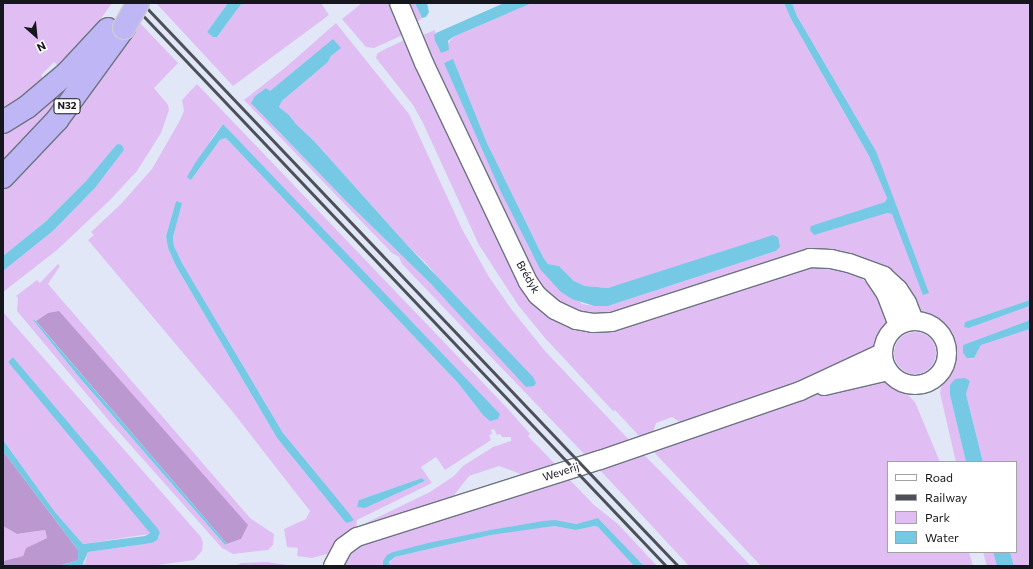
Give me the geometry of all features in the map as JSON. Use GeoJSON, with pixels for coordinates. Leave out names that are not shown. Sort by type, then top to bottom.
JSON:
{"type":"FeatureCollection","features":[{"type":"Feature","properties":{"kind":"highway","name":"N32"},"geometry":{"type":"LineString","coordinates":[[3,122],[27,107],[67,73],[138,3]]}},
{"type":"Feature","properties":{"kind":"highway","name":"N32"},"geometry":{"type":"LineString","coordinates":[[3,177],[57,120],[123,17]]}},
{"type":"Feature","properties":{"kind":"street","name":"Brédyk"},"geometry":{"type":"LineString","coordinates":[[399,3],[427,69],[528,282],[537,295],[555,310],[576,320],[593,323],[612,322],[810,258],[831,259],[849,263],[884,276],[898,289],[907,303],[906,323]]}},
{"type":"Feature","properties":{"kind":"street"},"geometry":{"type":"LineString","coordinates":[[906,323],[933,326],[942,336],[947,349],[943,368],[931,381],[916,385],[900,382],[888,371],[884,362],[882,353],[887,337],[906,323]]}},
{"type":"Feature","properties":{"kind":"street","name":"Weverij"},"geometry":{"type":"LineString","coordinates":[[333,566],[343,547],[357,537],[600,460],[800,391],[882,353]]}},
{"type":"Feature","properties":{"kind":"street","name":"Weverij"},"geometry":{"type":"LineString","coordinates":[[800,391],[859,379],[888,371]]}},
{"type":"Feature","properties":{"kind":"green space"},"geometry":{"type":"Polygon","coordinates":[[[3,3],[112,3],[92,31],[58,66],[54,62],[41,75],[44,79],[20,97],[3,107],[3,3]]]}},
{"type":"Feature","properties":{"kind":"green space"},"geometry":{"type":"Polygon","coordinates":[[[156,3],[228,3],[207,32],[217,37],[242,3],[321,3],[329,15],[233,86],[156,3]]]}},
{"type":"Feature","properties":{"kind":"green space"},"geometry":{"type":"Polygon","coordinates":[[[362,3],[389,3],[405,34],[374,48],[366,47],[342,19],[362,3]]]}},
{"type":"Feature","properties":{"kind":"green space"},"geometry":{"type":"Polygon","coordinates":[[[406,3],[415,3],[422,18],[415,24],[406,3]]]}},
{"type":"Feature","properties":{"kind":"green space"},"geometry":{"type":"Polygon","coordinates":[[[532,3],[784,3],[791,19],[869,156],[887,198],[885,202],[879,204],[887,213],[892,214],[895,218],[876,151],[797,16],[792,3],[1030,3],[1030,300],[965,322],[969,328],[1030,306],[1030,320],[963,345],[963,349],[971,359],[974,358],[981,345],[1030,329],[1030,566],[1014,566],[1010,553],[1017,553],[1017,461],[983,461],[966,394],[970,381],[950,395],[966,461],[956,461],[940,393],[954,357],[954,347],[950,335],[940,323],[922,312],[884,269],[870,260],[854,256],[628,310],[594,316],[578,313],[555,300],[534,277],[421,38],[423,35],[435,30],[435,41],[441,53],[453,37],[532,3]],[[453,60],[445,63],[531,252],[582,304],[608,306],[776,251],[780,247],[608,288],[585,286],[574,281],[559,266],[548,264],[543,257],[487,143],[453,60]]]}},
{"type":"Feature","properties":{"kind":"green space"},"geometry":{"type":"Polygon","coordinates":[[[140,23],[178,63],[154,88],[168,105],[169,110],[161,133],[137,171],[109,201],[57,250],[3,292],[3,271],[53,231],[95,188],[124,150],[117,144],[86,181],[45,222],[3,256],[3,187],[140,23]]]}},
{"type":"Feature","properties":{"kind":"green space"},"geometry":{"type":"Polygon","coordinates":[[[336,23],[409,114],[462,229],[489,277],[512,310],[545,351],[631,442],[587,457],[402,264],[399,257],[392,253],[244,100],[286,67],[336,23]],[[333,40],[269,92],[266,88],[255,96],[276,129],[345,200],[430,283],[528,387],[425,262],[408,246],[314,141],[289,115],[279,107],[282,101],[328,62],[331,56],[340,48],[333,40]]]}},
{"type":"Feature","properties":{"kind":"green space"},"geometry":{"type":"Polygon","coordinates":[[[407,39],[522,285],[574,327],[811,266],[830,266],[859,276],[879,294],[888,319],[880,338],[874,347],[805,381],[681,423],[672,417],[656,423],[652,435],[641,438],[615,410],[613,411],[545,338],[518,305],[479,245],[423,123],[413,105],[376,58],[377,54],[383,50],[407,39]]]}},
{"type":"Feature","properties":{"kind":"green space"},"geometry":{"type":"Polygon","coordinates":[[[73,79],[72,88],[3,167],[3,133],[73,79]]]}},
{"type":"Feature","properties":{"kind":"green space"},"geometry":{"type":"Polygon","coordinates":[[[197,84],[508,409],[530,434],[528,436],[558,467],[526,476],[499,466],[469,476],[451,499],[366,527],[366,523],[430,492],[454,476],[463,466],[493,447],[511,441],[511,437],[502,437],[500,434],[497,435],[494,429],[491,430],[492,434],[489,435],[491,440],[445,470],[436,457],[421,467],[432,483],[357,520],[356,529],[327,554],[312,558],[297,556],[298,548],[287,547],[284,529],[306,519],[310,511],[232,411],[88,240],[94,235],[91,232],[120,205],[152,169],[184,111],[182,100],[197,84]],[[223,124],[212,138],[191,180],[220,140],[226,138],[458,383],[483,415],[500,414],[269,174],[223,124]],[[176,201],[166,236],[168,248],[176,266],[277,438],[346,523],[353,520],[283,433],[182,263],[174,246],[173,237],[181,204],[176,201]],[[422,478],[359,500],[365,508],[425,481],[422,478]]]}},
{"type":"Feature","properties":{"kind":"green space"},"geometry":{"type":"Polygon","coordinates":[[[58,264],[60,266],[48,284],[250,518],[274,534],[273,545],[268,550],[233,554],[222,548],[110,422],[17,311],[18,298],[16,296],[37,280],[40,283],[58,264]],[[48,313],[36,321],[34,319],[33,320],[79,377],[225,545],[241,539],[48,313]]]}},
{"type":"Feature","properties":{"kind":"green space"},"geometry":{"type":"Polygon","coordinates":[[[3,312],[201,537],[203,543],[202,551],[194,560],[151,566],[81,566],[85,563],[88,552],[152,543],[159,537],[160,533],[13,357],[8,362],[149,529],[149,534],[83,544],[55,512],[3,440],[3,312]]]}},
{"type":"Feature","properties":{"kind":"green space"},"geometry":{"type":"Polygon","coordinates":[[[915,332],[930,338],[936,353],[930,368],[915,374],[900,368],[894,353],[900,338],[915,332]]]}},
{"type":"Feature","properties":{"kind":"green space"},"geometry":{"type":"Polygon","coordinates":[[[882,380],[905,392],[915,402],[940,461],[887,461],[887,553],[969,553],[973,566],[761,566],[652,450],[808,396],[882,380]]]}},
{"type":"Feature","properties":{"kind":"green space"},"geometry":{"type":"Polygon","coordinates":[[[642,453],[751,566],[689,566],[599,469],[642,453]]]}},
{"type":"Feature","properties":{"kind":"green space"},"geometry":{"type":"Polygon","coordinates":[[[569,479],[594,505],[618,524],[657,566],[644,566],[598,518],[576,524],[544,521],[490,530],[393,552],[383,561],[383,566],[342,566],[349,552],[357,545],[569,479]]]}},
{"type":"Feature","properties":{"kind":"green space"},"geometry":{"type":"Polygon","coordinates":[[[3,526],[17,534],[45,530],[47,538],[26,548],[23,556],[3,561],[3,526]]]}},
{"type":"Feature","properties":{"kind":"green space"},"geometry":{"type":"Polygon","coordinates":[[[544,526],[554,526],[576,530],[595,526],[598,527],[634,566],[390,566],[389,563],[395,557],[491,535],[544,526]]]}},
{"type":"Feature","properties":{"kind":"green space"},"geometry":{"type":"Polygon","coordinates":[[[983,553],[993,553],[997,566],[987,566],[983,553]]]}},
{"type":"Feature","properties":{"kind":"green space"},"geometry":{"type":"Polygon","coordinates":[[[267,562],[294,566],[238,565],[241,563],[267,562]]]}},
{"type":"Feature","properties":{"kind":"shaded area"},"geometry":{"type":"Polygon","coordinates":[[[59,311],[248,525],[241,539],[227,544],[36,321],[48,313],[59,311]]]}},
{"type":"Feature","properties":{"kind":"shaded area"},"geometry":{"type":"Polygon","coordinates":[[[3,451],[78,550],[79,558],[76,561],[59,566],[3,566],[3,561],[23,556],[26,548],[47,538],[45,530],[17,534],[3,526],[3,451]]]}},
{"type":"Feature","properties":{"kind":"water"},"geometry":{"type":"Polygon","coordinates":[[[228,3],[242,3],[217,37],[213,37],[207,32],[228,3]]]}},
{"type":"Feature","properties":{"kind":"water"},"geometry":{"type":"Polygon","coordinates":[[[415,3],[427,3],[429,12],[426,17],[422,18],[415,3]]]}},
{"type":"Feature","properties":{"kind":"water"},"geometry":{"type":"Polygon","coordinates":[[[504,3],[532,3],[453,37],[448,41],[449,50],[441,53],[435,41],[434,35],[436,33],[504,3]]]}},
{"type":"Feature","properties":{"kind":"water"},"geometry":{"type":"Polygon","coordinates":[[[784,3],[792,3],[797,16],[876,151],[929,293],[923,295],[892,214],[887,213],[814,235],[810,230],[811,226],[885,202],[887,198],[869,156],[791,19],[784,3]]]}},
{"type":"Feature","properties":{"kind":"water"},"geometry":{"type":"Polygon","coordinates":[[[333,39],[341,48],[331,56],[328,62],[282,101],[279,107],[289,115],[314,141],[408,246],[533,377],[536,383],[534,386],[526,387],[430,283],[345,200],[251,103],[255,96],[266,88],[270,91],[333,39]]]}},
{"type":"Feature","properties":{"kind":"water"},"geometry":{"type":"Polygon","coordinates":[[[453,59],[487,143],[543,257],[548,264],[559,266],[574,281],[585,286],[608,288],[773,235],[778,237],[780,247],[776,251],[608,306],[594,306],[572,299],[561,292],[540,269],[501,192],[444,63],[453,59]]]}},
{"type":"Feature","properties":{"kind":"water"},"geometry":{"type":"Polygon","coordinates":[[[223,124],[500,414],[498,419],[490,421],[483,415],[458,383],[226,138],[220,140],[191,180],[187,177],[195,163],[223,124]]]}},
{"type":"Feature","properties":{"kind":"water"},"geometry":{"type":"Polygon","coordinates":[[[117,144],[122,145],[124,150],[95,188],[53,231],[3,271],[3,256],[45,222],[86,181],[117,144]]]}},
{"type":"Feature","properties":{"kind":"water"},"geometry":{"type":"Polygon","coordinates":[[[176,201],[182,203],[173,237],[174,246],[182,263],[283,433],[354,520],[346,523],[277,438],[176,266],[168,248],[166,236],[176,201]]]}},
{"type":"Feature","properties":{"kind":"water"},"geometry":{"type":"Polygon","coordinates":[[[1030,300],[1030,306],[969,328],[964,327],[965,322],[1030,300]]]}},
{"type":"Feature","properties":{"kind":"water"},"geometry":{"type":"Polygon","coordinates":[[[34,319],[227,544],[225,545],[79,377],[33,320],[34,319]]]}},
{"type":"Feature","properties":{"kind":"water"},"geometry":{"type":"Polygon","coordinates":[[[1030,320],[1030,329],[981,345],[974,358],[967,358],[963,353],[963,345],[1030,320]]]}},
{"type":"Feature","properties":{"kind":"water"},"geometry":{"type":"Polygon","coordinates":[[[13,357],[158,529],[160,533],[157,540],[152,543],[88,552],[82,566],[59,566],[76,561],[78,558],[78,550],[3,451],[3,440],[55,512],[83,544],[145,536],[150,533],[8,362],[13,357]]]}},
{"type":"Feature","properties":{"kind":"water"},"geometry":{"type":"Polygon","coordinates":[[[965,378],[970,381],[966,394],[983,461],[966,461],[950,395],[950,385],[955,379],[965,378]]]}},
{"type":"Feature","properties":{"kind":"water"},"geometry":{"type":"Polygon","coordinates":[[[422,478],[425,481],[365,508],[357,507],[359,500],[422,478]]]}},
{"type":"Feature","properties":{"kind":"water"},"geometry":{"type":"Polygon","coordinates":[[[598,518],[644,566],[634,566],[598,527],[595,526],[576,530],[554,526],[491,535],[429,549],[395,557],[389,562],[390,566],[383,566],[383,561],[387,555],[428,543],[543,521],[555,520],[576,524],[598,518]]]}},
{"type":"Feature","properties":{"kind":"water"},"geometry":{"type":"Polygon","coordinates":[[[993,553],[1010,553],[1014,566],[997,566],[993,553]]]}},
{"type":"Feature","properties":{"kind":"railway"},"geometry":{"type":"LineString","coordinates":[[131,3],[666,566]]}},
{"type":"Feature","properties":{"kind":"railway"},"geometry":{"type":"LineString","coordinates":[[142,3],[678,566]]}}]}
